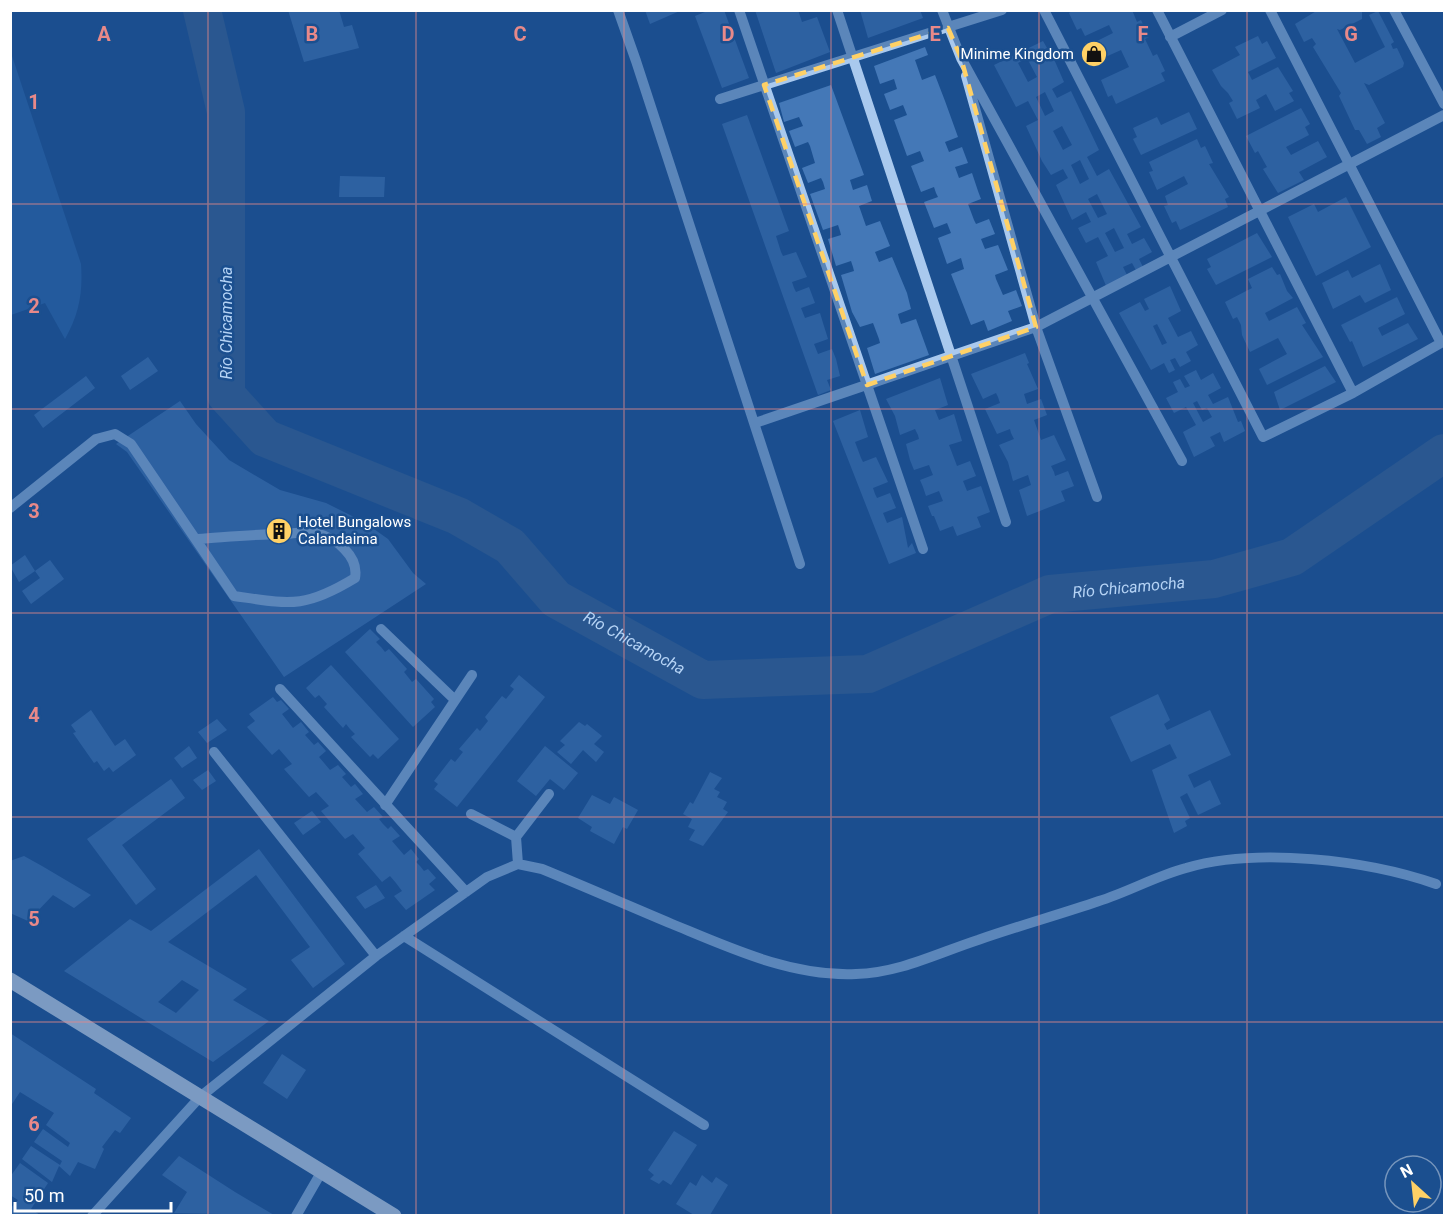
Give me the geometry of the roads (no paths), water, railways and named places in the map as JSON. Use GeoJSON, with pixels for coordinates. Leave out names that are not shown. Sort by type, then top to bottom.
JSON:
{"type":"FeatureCollection","features":[{"type":"Feature","properties":{"kind":"main road"},"geometry":{"type":"LineString","coordinates":[[10,981],[394,1215]]}},
{"type":"Feature","properties":{"kind":"street"},"geometry":{"type":"LineString","coordinates":[[618,10],[800,564]]}},
{"type":"Feature","properties":{"kind":"street"},"geometry":{"type":"LineString","coordinates":[[739,10],[922,549]]}},
{"type":"Feature","properties":{"kind":"street"},"geometry":{"type":"LineString","coordinates":[[837,10],[1006,522]]}},
{"type":"Feature","properties":{"kind":"street"},"geometry":{"type":"LineString","coordinates":[[942,10],[961,58],[1182,461]]}},
{"type":"Feature","properties":{"kind":"street"},"geometry":{"type":"LineString","coordinates":[[720,99],[1002,10]]}},
{"type":"Feature","properties":{"kind":"street"},"geometry":{"type":"LineString","coordinates":[[1044,10],[1263,437],[1353,393],[1441,343],[1270,10]]}},
{"type":"Feature","properties":{"kind":"street"},"geometry":{"type":"LineString","coordinates":[[1157,10],[1353,393]]}},
{"type":"Feature","properties":{"kind":"street"},"geometry":{"type":"LineString","coordinates":[[1170,37],[1222,10]]}},
{"type":"Feature","properties":{"kind":"street"},"geometry":{"type":"LineString","coordinates":[[1394,10],[1444,104]]}},
{"type":"Feature","properties":{"kind":"street"},"geometry":{"type":"LineString","coordinates":[[961,58],[1036,327],[1097,497]]}},
{"type":"Feature","properties":{"kind":"street"},"geometry":{"type":"LineString","coordinates":[[755,423],[1036,327],[1444,115]]}},
{"type":"Feature","properties":{"kind":"street"},"geometry":{"type":"LineString","coordinates":[[10,508],[96,439],[115,434],[131,444],[198,539],[234,596],[287,603],[313,600],[355,578],[357,569],[350,554],[339,544],[316,533],[258,534],[198,539]]}},
{"type":"Feature","properties":{"kind":"street"},"geometry":{"type":"LineString","coordinates":[[381,629],[455,700]]}},
{"type":"Feature","properties":{"kind":"street"},"geometry":{"type":"LineString","coordinates":[[385,806],[472,675]]}},
{"type":"Feature","properties":{"kind":"street"},"geometry":{"type":"LineString","coordinates":[[280,689],[466,892]]}},
{"type":"Feature","properties":{"kind":"street"},"geometry":{"type":"LineString","coordinates":[[214,752],[376,956]]}},
{"type":"Feature","properties":{"kind":"street"},"geometry":{"type":"LineString","coordinates":[[518,864],[516,837],[549,794]]}},
{"type":"Feature","properties":{"kind":"street"},"geometry":{"type":"LineString","coordinates":[[471,814],[516,837]]}},
{"type":"Feature","properties":{"kind":"street"},"geometry":{"type":"LineString","coordinates":[[92,1215],[200,1097],[376,956],[487,877],[518,864],[542,869],[737,951],[800,969],[848,974],[895,969],[1102,900],[1147,880],[1189,867],[1237,860],[1285,858],[1399,871],[1436,884]]}},
{"type":"Feature","properties":{"kind":"street"},"geometry":{"type":"LineString","coordinates":[[404,936],[704,1125]]}},
{"type":"Feature","properties":{"kind":"street"},"geometry":{"type":"LineString","coordinates":[[296,1215],[322,1171]]}},
{"type":"Feature","properties":{"kind":"waterway","name":"Río Chicamocha"},"geometry":{"type":"LineString","coordinates":[[202,10],[226,112],[226,395],[265,438],[458,516],[510,546],[556,599],[703,680],[868,674],[1050,594],[1214,579],[1292,557],[1444,453]]}},
{"type":"Feature","properties":{"kind":"place","name":"Minime Kingdom"},"geometry":{"type":"Point","coordinates":[1094,54]}},
{"type":"Feature","properties":{"kind":"place","name":"Hotel Bungalows Calandaima"},"geometry":{"type":"Point","coordinates":[279,531]}}]}
